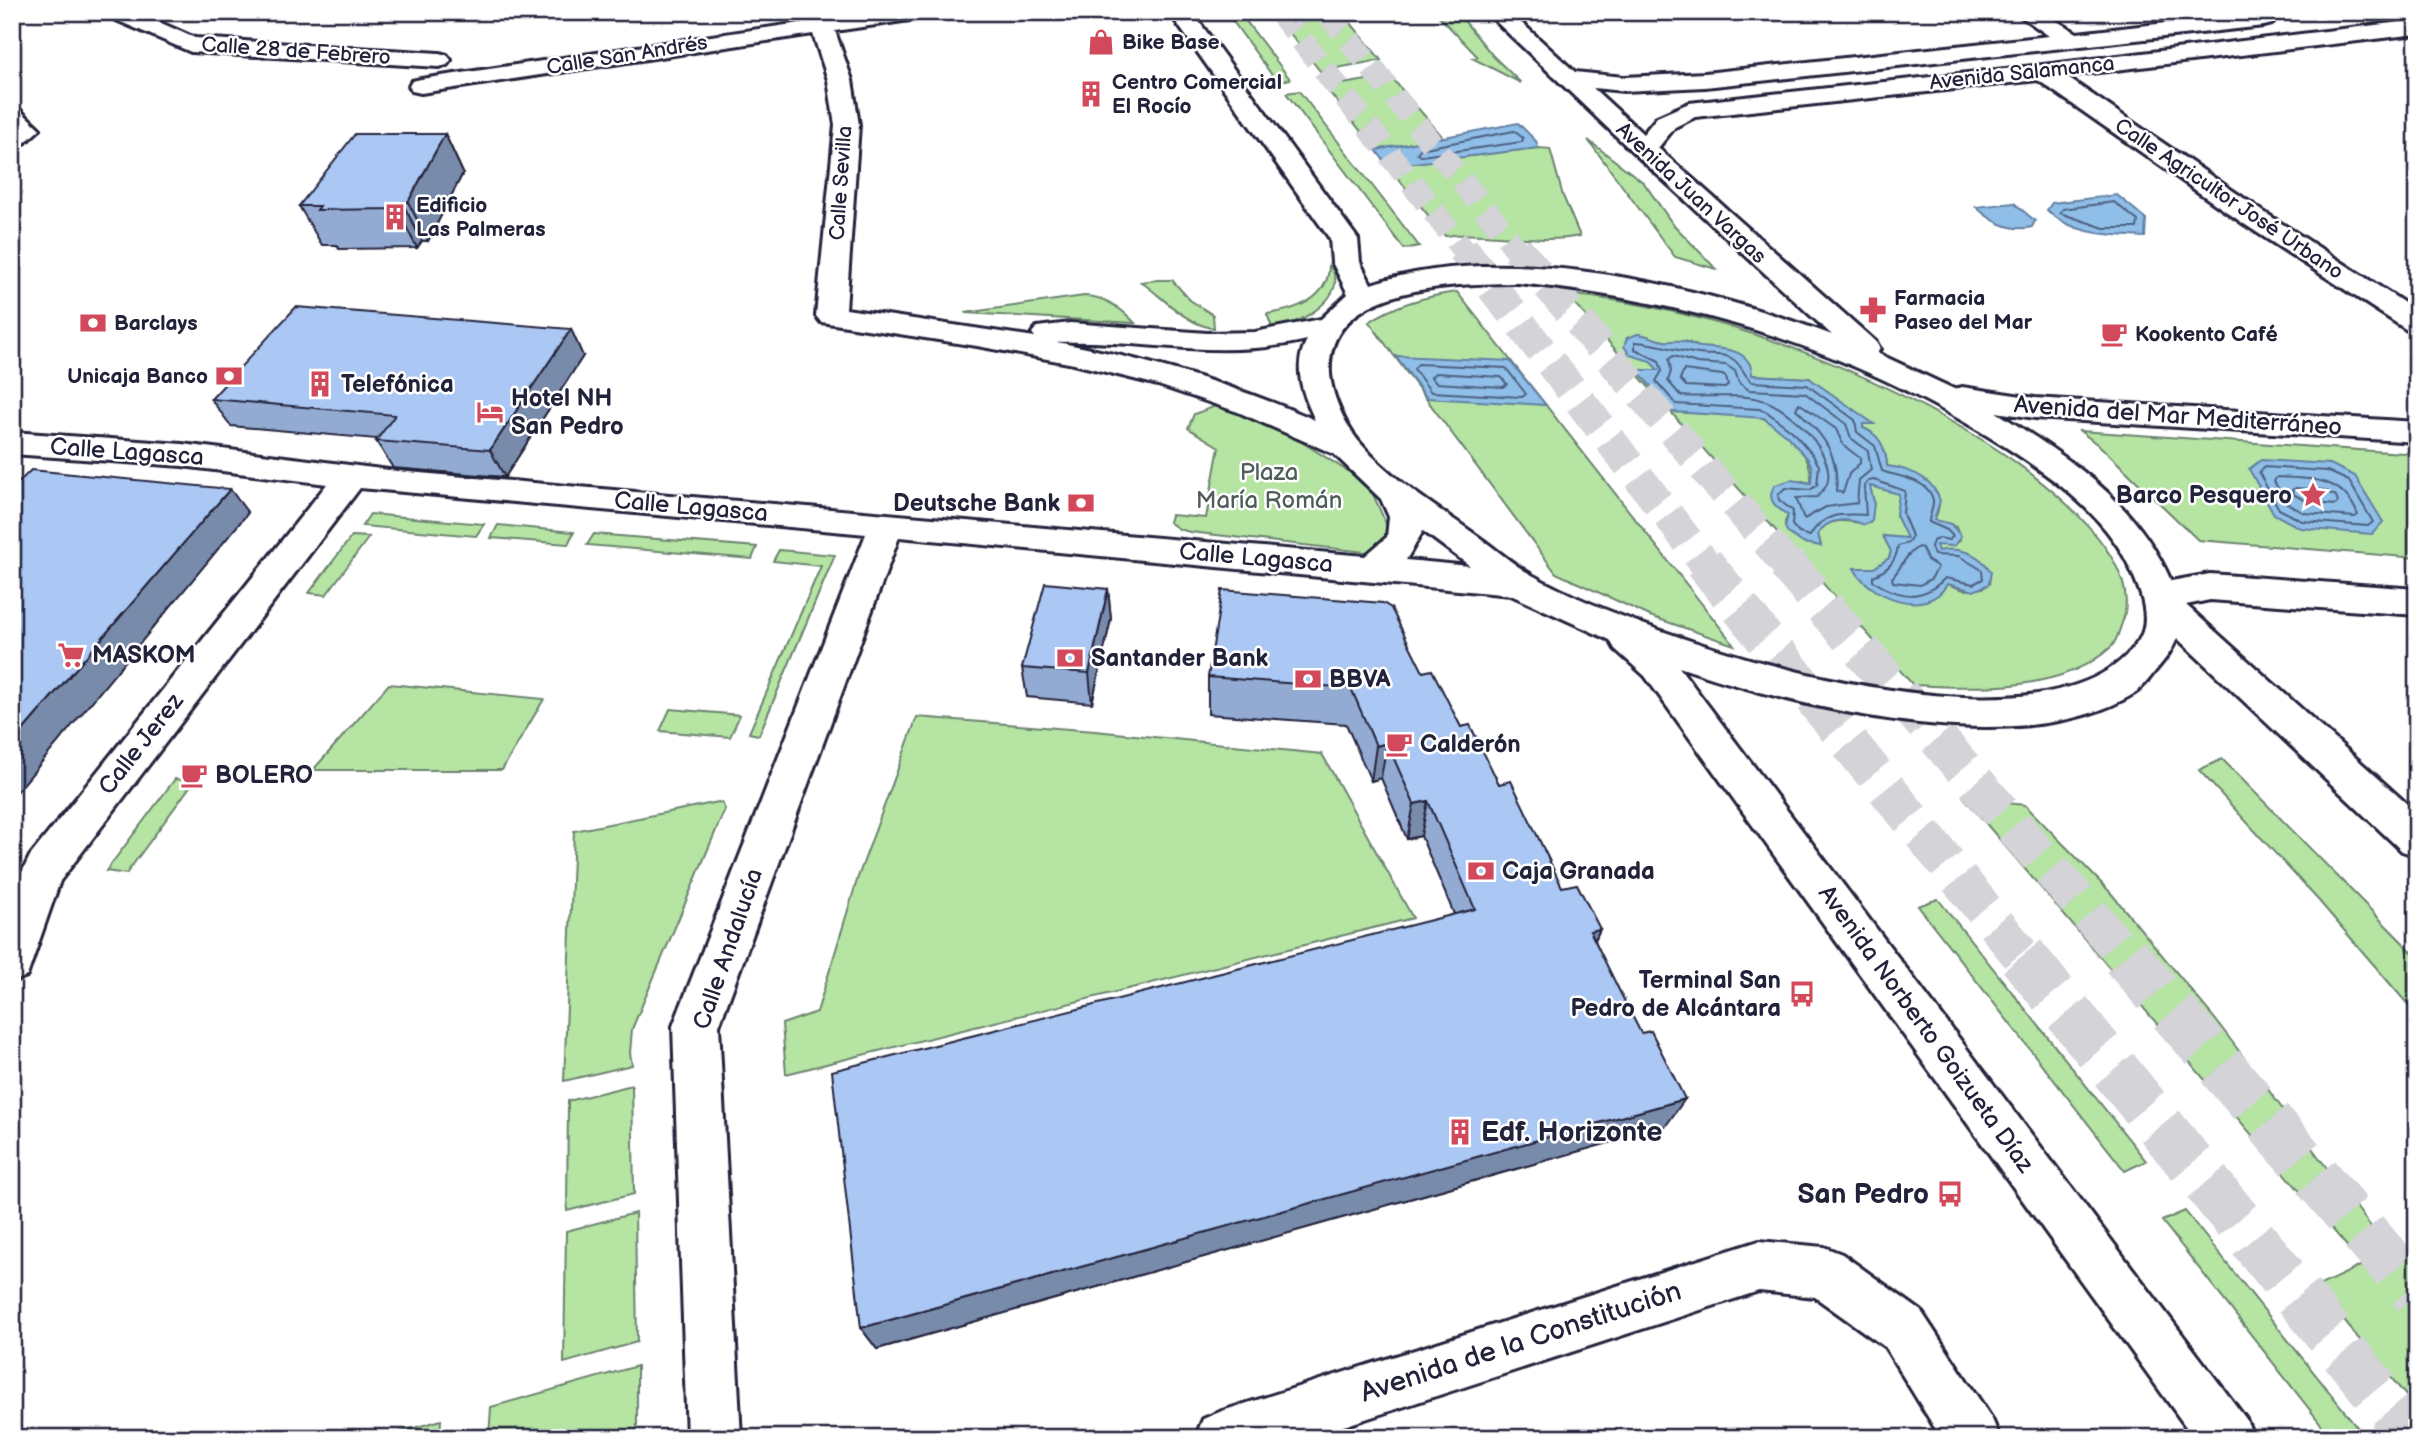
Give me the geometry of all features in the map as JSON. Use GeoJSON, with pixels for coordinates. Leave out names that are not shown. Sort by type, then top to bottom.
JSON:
{"type":"FeatureCollection","features":[{"type":"Feature","properties":{"kind":"street","name":"Calle 28 de Febrero"},"geometry":{"type":"LineString","coordinates":[[117,12],[191,45],[439,60]]}},
{"type":"Feature","properties":{"kind":"street","name":"Calle San Andrés"},"geometry":{"type":"LineString","coordinates":[[421,86],[822,18],[917,12]]}},
{"type":"Feature","properties":{"kind":"street"},"geometry":{"type":"LineString","coordinates":[[1180,12],[1344,239],[1346,262],[1363,296]]}},
{"type":"Feature","properties":{"kind":"street","name":"Avenida Juan Vargas"},"geometry":{"type":"LineString","coordinates":[[1497,12],[1888,369]]}},
{"type":"Feature","properties":{"kind":"street"},"geometry":{"type":"LineString","coordinates":[[2026,12],[2071,39]]}},
{"type":"Feature","properties":{"kind":"street","name":"Avenida Salamanca"},"geometry":{"type":"LineString","coordinates":[[1567,78],[1624,84],[1680,83],[2285,16]]}},
{"type":"Feature","properties":{"kind":"street","name":"Calle Sevilla"},"geometry":{"type":"LineString","coordinates":[[822,18],[840,80],[847,125],[831,316],[987,336]]}},
{"type":"Feature","properties":{"kind":"street","name":"Avenida Salamanca"},"geometry":{"type":"LineString","coordinates":[[1644,149],[1666,121],[1689,110],[2410,32]]}},
{"type":"Feature","properties":{"kind":"street","name":"Calle Agricultor José Urbano"},"geometry":{"type":"LineString","coordinates":[[2043,72],[2255,218],[2417,324]]}},
{"type":"Feature","properties":{"kind":"street"},"geometry":{"type":"LineString","coordinates":[[12,116],[27,129],[12,141]]}},
{"type":"Feature","properties":{"kind":"street"},"geometry":{"type":"LineString","coordinates":[[2417,602],[2210,587],[2181,591],[2163,604],[2158,640],[2141,669],[2098,697],[2043,711],[1959,712],[1820,692],[1703,660],[1616,628],[1518,583],[1394,493],[1344,446],[1320,400],[1314,381],[1313,359],[1330,326],[1363,296],[1406,284],[1518,274],[1586,281],[1703,305],[1786,328],[1888,369],[1940,393],[2048,460],[2098,501],[2137,545],[2163,604],[2417,839]]}},
{"type":"Feature","properties":{"kind":"street"},"geometry":{"type":"LineString","coordinates":[[987,336],[1080,331],[1226,342],[1270,340],[1330,326]]}},
{"type":"Feature","properties":{"kind":"street"},"geometry":{"type":"LineString","coordinates":[[987,336],[1178,381],[1249,404],[1344,446]]}},
{"type":"Feature","properties":{"kind":"street","name":"Avenida del Mar Mediterráneo"},"geometry":{"type":"LineString","coordinates":[[1940,393],[2035,408],[2417,432]]}},
{"type":"Feature","properties":{"kind":"street","name":"Calle Lagasca"},"geometry":{"type":"LineString","coordinates":[[12,443],[182,455],[352,476],[1518,583]]}},
{"type":"Feature","properties":{"kind":"street","name":"Calle Jerez"},"geometry":{"type":"LineString","coordinates":[[12,962],[31,898],[45,869],[352,476]]}},
{"type":"Feature","properties":{"kind":"street"},"geometry":{"type":"LineString","coordinates":[[1371,569],[1392,556],[1405,539],[1404,506],[1394,493]]}},
{"type":"Feature","properties":{"kind":"street","name":"Calle Andalucía"},"geometry":{"type":"LineString","coordinates":[[714,1438],[696,1026],[887,524]]}},
{"type":"Feature","properties":{"kind":"street","name":"Avenida Norberto Goizueta Díaz"},"geometry":{"type":"LineString","coordinates":[[1616,628],[1658,666],[2227,1438]]}},
{"type":"Feature","properties":{"kind":"street","name":"Avenida de la Constitución"},"geometry":{"type":"LineString","coordinates":[[1222,1438],[1759,1266],[1824,1272],[1903,1329],[1973,1438]]}},
{"type":"Feature","properties":{"kind":"green space"},"geometry":{"type":"Polygon","coordinates":[[[1226,12],[1239,12],[1290,79],[1277,82],[1226,12]]]}},
{"type":"Feature","properties":{"kind":"green space"},"geometry":{"type":"Polygon","coordinates":[[[1273,12],[1342,12],[1381,60],[1320,71],[1273,12]]]}},
{"type":"Feature","properties":{"kind":"green space"},"geometry":{"type":"Polygon","coordinates":[[[1435,12],[1457,12],[1493,56],[1521,83],[1472,58],[1478,57],[1435,12]]]}},
{"type":"Feature","properties":{"kind":"green space"},"geometry":{"type":"Polygon","coordinates":[[[1390,76],[1443,137],[1376,150],[1325,87],[1390,76]]]}},
{"type":"Feature","properties":{"kind":"green space"},"geometry":{"type":"Polygon","coordinates":[[[1299,91],[1419,246],[1404,249],[1286,93],[1299,91]]]}},
{"type":"Feature","properties":{"kind":"green space"},"geometry":{"type":"Polygon","coordinates":[[[1588,140],[1644,183],[1672,223],[1716,269],[1675,257],[1588,140]]]}},
{"type":"Feature","properties":{"kind":"green space"},"geometry":{"type":"Polygon","coordinates":[[[1538,148],[1550,149],[1563,196],[1580,236],[1547,239],[1445,236],[1388,166],[1538,148]]]}},
{"type":"Feature","properties":{"kind":"green space"},"geometry":{"type":"Polygon","coordinates":[[[1329,265],[1335,276],[1334,288],[1329,298],[1308,315],[1273,330],[1267,314],[1309,301],[1328,277],[1329,265]]]}},
{"type":"Feature","properties":{"kind":"green space"},"geometry":{"type":"Polygon","coordinates":[[[1172,280],[1190,300],[1213,315],[1214,328],[1194,322],[1141,282],[1172,280]]]}},
{"type":"Feature","properties":{"kind":"green space"},"geometry":{"type":"Polygon","coordinates":[[[1457,292],[1734,645],[1650,616],[1556,573],[1369,322],[1411,302],[1457,292]]]}},
{"type":"Feature","properties":{"kind":"green space"},"geometry":{"type":"Polygon","coordinates":[[[1566,294],[1672,312],[1778,342],[1829,362],[1879,384],[1974,435],[2022,467],[2077,514],[2100,541],[2117,569],[2125,596],[2122,623],[2111,647],[2091,662],[2068,673],[2043,680],[1990,686],[1913,685],[1566,294]],[[1638,334],[1627,338],[1660,371],[1638,370],[1673,412],[1759,416],[1809,378],[1751,375],[1746,360],[1734,352],[1703,348],[1685,341],[1662,341],[1638,334]],[[1761,417],[1796,444],[1811,472],[1811,483],[1802,481],[1785,527],[1821,545],[1818,534],[1829,523],[1870,523],[1874,502],[1869,485],[1900,494],[1896,515],[1908,539],[1883,536],[1891,551],[1889,558],[1874,568],[1854,568],[1947,584],[1964,590],[1983,588],[1989,584],[1937,552],[1934,544],[1954,546],[1960,540],[1956,527],[1934,520],[1938,499],[1934,490],[1918,477],[1887,466],[1880,443],[1873,434],[1863,428],[1863,424],[1761,417]]]}},
{"type":"Feature","properties":{"kind":"green space"},"geometry":{"type":"Polygon","coordinates":[[[1084,296],[1099,298],[1112,304],[1135,323],[965,313],[1084,296]]]}},
{"type":"Feature","properties":{"kind":"green space","name":"Plaza María Román"},"geometry":{"type":"Polygon","coordinates":[[[1216,406],[1232,409],[1294,437],[1369,485],[1391,535],[1374,553],[1190,532],[1169,522],[1171,515],[1206,518],[1219,447],[1188,428],[1194,414],[1216,406]]]}},
{"type":"Feature","properties":{"kind":"green space"},"geometry":{"type":"Polygon","coordinates":[[[2080,431],[2417,454],[2417,558],[2198,540],[2102,448],[2080,431]]]}},
{"type":"Feature","properties":{"kind":"green space"},"geometry":{"type":"Polygon","coordinates":[[[370,514],[484,524],[476,536],[362,526],[370,514]]]}},
{"type":"Feature","properties":{"kind":"green space"},"geometry":{"type":"Polygon","coordinates":[[[498,525],[574,532],[568,544],[491,538],[498,525]]]}},
{"type":"Feature","properties":{"kind":"green space"},"geometry":{"type":"Polygon","coordinates":[[[594,534],[757,547],[752,559],[587,545],[594,534]]]}},
{"type":"Feature","properties":{"kind":"green space"},"geometry":{"type":"Polygon","coordinates":[[[352,536],[369,537],[326,595],[309,593],[352,536]]]}},
{"type":"Feature","properties":{"kind":"green space"},"geometry":{"type":"Polygon","coordinates":[[[779,550],[835,555],[759,735],[749,733],[821,566],[773,561],[779,550]]]}},
{"type":"Feature","properties":{"kind":"green space"},"geometry":{"type":"Polygon","coordinates":[[[389,684],[544,699],[502,770],[313,770],[389,684]]]}},
{"type":"Feature","properties":{"kind":"green space"},"geometry":{"type":"Polygon","coordinates":[[[670,709],[740,715],[730,737],[660,731],[670,709]]]}},
{"type":"Feature","properties":{"kind":"green space"},"geometry":{"type":"Polygon","coordinates":[[[917,717],[1095,731],[1322,754],[1413,918],[786,1074],[782,1024],[817,1012],[858,877],[917,717]]]}},
{"type":"Feature","properties":{"kind":"green space"},"geometry":{"type":"Polygon","coordinates":[[[2222,759],[2417,957],[2417,1015],[2319,901],[2199,770],[2222,759]]]}},
{"type":"Feature","properties":{"kind":"green space"},"geometry":{"type":"Polygon","coordinates":[[[175,779],[194,781],[126,874],[106,871],[175,779]]]}},
{"type":"Feature","properties":{"kind":"green space"},"geometry":{"type":"Polygon","coordinates":[[[1965,799],[2025,805],[2110,892],[2215,1019],[2390,1252],[2413,1249],[2417,1253],[2417,1409],[2316,1287],[2363,1265],[1965,799]]]}},
{"type":"Feature","properties":{"kind":"green space"},"geometry":{"type":"Polygon","coordinates":[[[722,803],[725,809],[632,1029],[632,1065],[564,1081],[574,831],[722,803]]]}},
{"type":"Feature","properties":{"kind":"green space"},"geometry":{"type":"Polygon","coordinates":[[[1938,899],[2146,1161],[2125,1171],[1918,906],[1938,899]]]}},
{"type":"Feature","properties":{"kind":"green space"},"geometry":{"type":"Polygon","coordinates":[[[632,1085],[634,1194],[567,1211],[568,1101],[632,1085]]]}},
{"type":"Feature","properties":{"kind":"green space"},"geometry":{"type":"Polygon","coordinates":[[[2185,1211],[2366,1438],[2332,1438],[2162,1221],[2185,1211]]]}},
{"type":"Feature","properties":{"kind":"green space"},"geometry":{"type":"Polygon","coordinates":[[[635,1213],[637,1342],[564,1363],[566,1231],[635,1213]]]}},
{"type":"Feature","properties":{"kind":"green space"},"geometry":{"type":"Polygon","coordinates":[[[637,1366],[637,1438],[489,1438],[491,1407],[637,1366]]]}},
{"type":"Feature","properties":{"kind":"green space"},"geometry":{"type":"Polygon","coordinates":[[[441,1420],[440,1438],[379,1438],[441,1420]]]}},
{"type":"Feature","properties":{"kind":"water"},"geometry":{"type":"Polygon","coordinates":[[[1518,123],[1536,141],[1538,148],[1388,166],[1376,150],[1518,123]]]}},
{"type":"Feature","properties":{"kind":"water"},"geometry":{"type":"Polygon","coordinates":[[[2117,195],[2146,219],[2145,237],[2080,229],[2047,210],[2052,203],[2117,195]]]}},
{"type":"Feature","properties":{"kind":"water"},"geometry":{"type":"Polygon","coordinates":[[[2014,203],[2035,221],[2032,227],[2009,227],[1988,217],[1976,207],[2014,203]]]}},
{"type":"Feature","properties":{"kind":"water"},"geometry":{"type":"Polygon","coordinates":[[[1638,334],[1664,341],[1681,341],[1699,347],[1734,351],[1747,359],[1752,375],[1809,378],[1874,424],[1863,424],[1863,428],[1874,434],[1881,443],[1887,466],[1904,469],[1926,480],[1940,501],[1934,520],[1951,524],[1961,536],[1954,546],[1936,545],[1938,551],[1961,550],[1975,556],[1991,572],[1989,584],[1974,591],[1947,584],[1938,595],[1926,601],[1913,602],[1899,600],[1872,588],[1854,568],[1874,568],[1889,558],[1891,551],[1883,536],[1907,538],[1896,515],[1899,494],[1870,486],[1874,502],[1872,521],[1865,525],[1846,520],[1827,524],[1818,534],[1821,546],[1803,543],[1788,533],[1785,527],[1788,515],[1773,503],[1772,490],[1775,485],[1791,480],[1811,483],[1812,467],[1808,459],[1787,436],[1764,418],[1673,412],[1637,370],[1658,370],[1650,361],[1630,355],[1624,346],[1627,338],[1638,334]]]}},
{"type":"Feature","properties":{"kind":"water"},"geometry":{"type":"Polygon","coordinates":[[[1396,356],[1510,361],[1546,405],[1427,398],[1396,356]]]}},
{"type":"Feature","properties":{"kind":"water"},"geometry":{"type":"Polygon","coordinates":[[[2261,460],[2330,464],[2355,476],[2383,522],[2372,534],[2300,528],[2274,514],[2249,469],[2261,460]]]}},
{"type":"Feature","properties":{"kind":"building"},"geometry":{"type":"Polygon","coordinates":[[[355,134],[445,134],[408,202],[402,202],[397,209],[317,210],[320,206],[299,206],[355,134]]]}},
{"type":"Feature","properties":{"kind":"building"},"geometry":{"type":"Polygon","coordinates":[[[296,307],[571,329],[490,450],[376,441],[395,415],[211,399],[296,307]]]}},
{"type":"Feature","properties":{"kind":"building","name":"MASKOM"},"geometry":{"type":"Polygon","coordinates":[[[31,470],[230,489],[12,743],[12,489],[31,470]]]}},
{"type":"Feature","properties":{"kind":"building"},"geometry":{"type":"Polygon","coordinates":[[[1045,583],[1108,589],[1089,673],[1022,668],[1045,583]]]}},
{"type":"Feature","properties":{"kind":"building","name":"Edf. Horizonte"},"geometry":{"type":"Polygon","coordinates":[[[1222,590],[1383,603],[1391,608],[1423,672],[1432,670],[1461,727],[1470,725],[1499,784],[1511,781],[1562,887],[1577,884],[1600,929],[1590,931],[1620,992],[1641,1033],[1651,1031],[1685,1099],[861,1328],[832,1071],[1475,909],[1428,801],[1414,804],[1387,743],[1376,746],[1351,688],[1208,677],[1222,590]]]}},
{"type":"Feature","properties":{"kind":"tunnel"},"geometry":{"type":"LineString","coordinates":[[1280,12],[1464,251]]}},
{"type":"Feature","properties":{"kind":"tunnel"},"geometry":{"type":"LineString","coordinates":[[1327,12],[1518,251]]}},
{"type":"Feature","properties":{"kind":"tunnel"},"geometry":{"type":"LineString","coordinates":[[1463,249],[1706,565]]}},
{"type":"Feature","properties":{"kind":"tunnel"},"geometry":{"type":"LineString","coordinates":[[1517,249],[1787,565]]}},
{"type":"Feature","properties":{"kind":"tunnel"},"geometry":{"type":"LineString","coordinates":[[1704,563],[2023,958]]}},
{"type":"Feature","properties":{"kind":"tunnel"},"geometry":{"type":"LineString","coordinates":[[1786,563],[2127,958]]}},
{"type":"Feature","properties":{"kind":"tunnel"},"geometry":{"type":"LineString","coordinates":[[2022,956],[2414,1438]]}},
{"type":"Feature","properties":{"kind":"tunnel"},"geometry":{"type":"LineString","coordinates":[[2125,956],[2417,1294]]}},
{"type":"Feature","properties":{"kind":"place","name":"Bike Base"},"geometry":{"type":"Point","coordinates":[1101,42]}},
{"type":"Feature","properties":{"kind":"place","name":"Centro Comercial El Rocío"},"geometry":{"type":"Point","coordinates":[1091,94]}},
{"type":"Feature","properties":{"kind":"place","name":"Edificio Las Palmeras"},"geometry":{"type":"Point","coordinates":[395,217]}},
{"type":"Feature","properties":{"kind":"place","name":"Farmacia Paseo del Mar"},"geometry":{"type":"Point","coordinates":[1873,310]}},
{"type":"Feature","properties":{"kind":"place","name":"Barclays"},"geometry":{"type":"Point","coordinates":[93,323]}},
{"type":"Feature","properties":{"kind":"place","name":"Kookento Café"},"geometry":{"type":"Point","coordinates":[2114,334]}},
{"type":"Feature","properties":{"kind":"place","name":"Unicaja Banco"},"geometry":{"type":"Point","coordinates":[229,376]}},
{"type":"Feature","properties":{"kind":"place","name":"Telefónica"},"geometry":{"type":"Point","coordinates":[320,384]}},
{"type":"Feature","properties":{"kind":"place","name":"Hotel NH San Pedro"},"geometry":{"type":"Point","coordinates":[490,412]}},
{"type":"Feature","properties":{"kind":"place","name":"Barco Pesquero"},"geometry":{"type":"Point","coordinates":[2313,495]}},
{"type":"Feature","properties":{"kind":"place","name":"Deutsche Bank"},"geometry":{"type":"Point","coordinates":[1081,503]}},
{"type":"Feature","properties":{"kind":"place","name":"MASKOM"},"geometry":{"type":"Point","coordinates":[71,655]}},
{"type":"Feature","properties":{"kind":"place","name":"Santander Bank"},"geometry":{"type":"Point","coordinates":[1070,658]}},
{"type":"Feature","properties":{"kind":"place","name":"BBVA"},"geometry":{"type":"Point","coordinates":[1308,679]}},
{"type":"Feature","properties":{"kind":"place","name":"Calderón"},"geometry":{"type":"Point","coordinates":[1399,744]}},
{"type":"Feature","properties":{"kind":"place","name":"BOLERO"},"geometry":{"type":"Point","coordinates":[194,775]}},
{"type":"Feature","properties":{"kind":"place","name":"Caja Granada"},"geometry":{"type":"Point","coordinates":[1481,871]}},
{"type":"Feature","properties":{"kind":"place","name":"Terminal San Pedro de Alcántara"},"geometry":{"type":"Point","coordinates":[1802,994]}},
{"type":"Feature","properties":{"kind":"place","name":"Edf. Horizonte"},"geometry":{"type":"Point","coordinates":[1460,1132]}},
{"type":"Feature","properties":{"kind":"place","name":"San Pedro"},"geometry":{"type":"Point","coordinates":[1950,1194]}}]}
